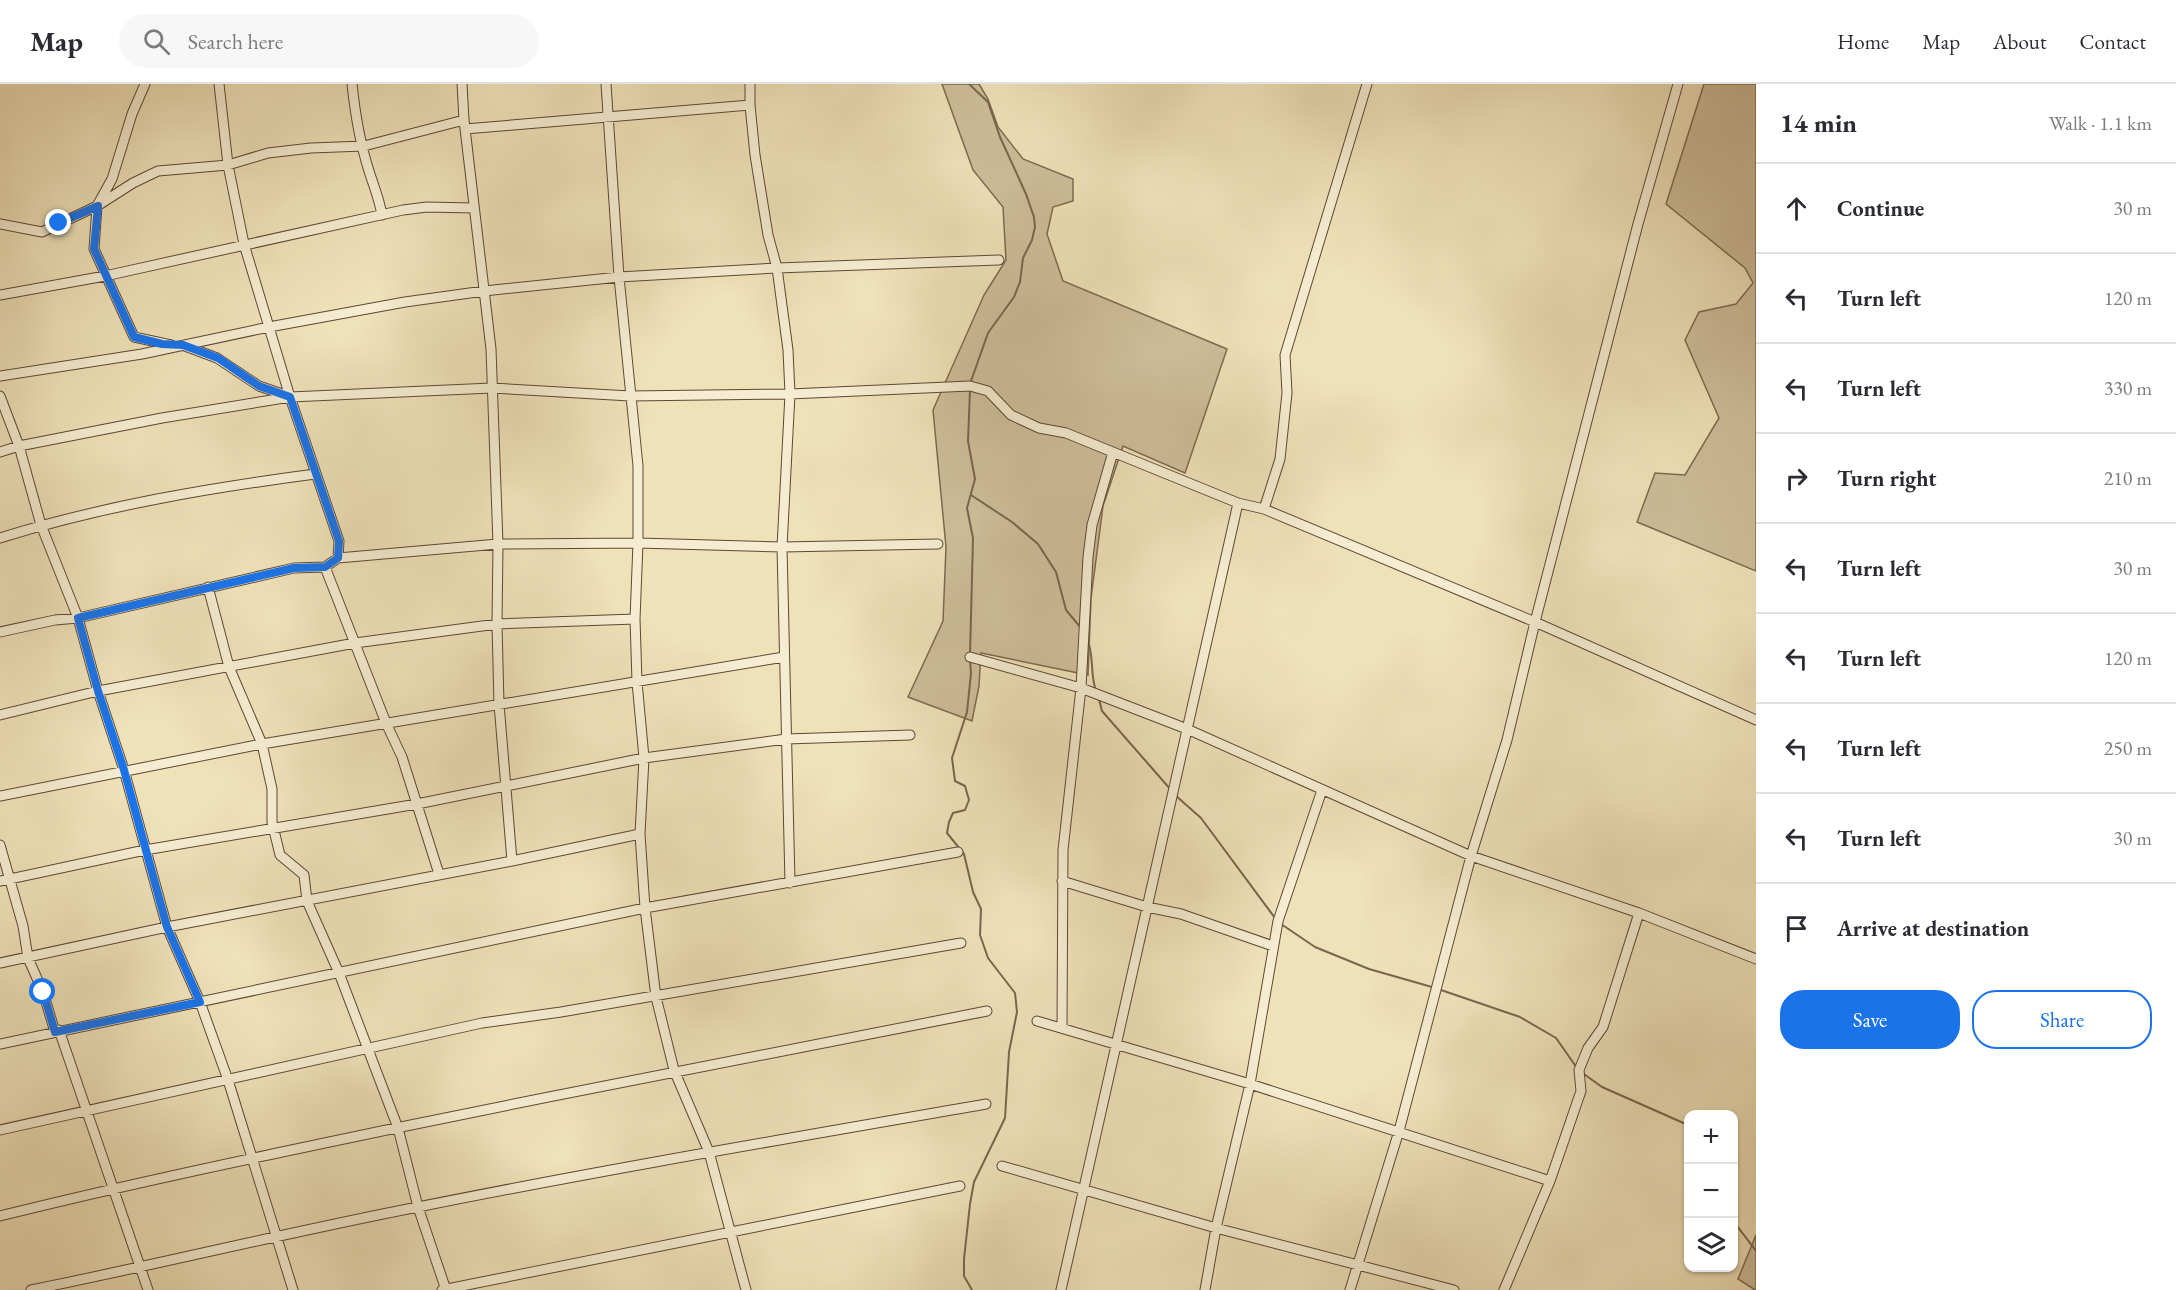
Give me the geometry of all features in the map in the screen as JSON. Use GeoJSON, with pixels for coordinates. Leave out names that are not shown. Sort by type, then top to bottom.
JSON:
{"type":"FeatureCollection","features":[{"type":"Feature","properties":{"kind":"street"},"geometry":{"type":"LineString","coordinates":[[145,84],[132,114],[112,179],[98,206],[94,249],[105,276],[134,337],[162,344],[183,345],[218,358],[259,386],[290,397]]}},
{"type":"Feature","properties":{"kind":"street"},"geometry":{"type":"LineString","coordinates":[[219,84],[228,165],[244,244],[290,397],[339,541],[338,558]]}},
{"type":"Feature","properties":{"kind":"street"},"geometry":{"type":"LineString","coordinates":[[352,84],[356,115],[382,215]]}},
{"type":"Feature","properties":{"kind":"street"},"geometry":{"type":"LineString","coordinates":[[462,84],[464,124],[491,349],[498,544],[499,704],[512,861]]}},
{"type":"Feature","properties":{"kind":"street"},"geometry":{"type":"LineString","coordinates":[[606,84],[619,277],[638,466],[635,619],[637,682],[644,758],[640,834],[645,908],[656,997],[674,1070],[708,1152],[746,1290]]}},
{"type":"Feature","properties":{"kind":"street"},"geometry":{"type":"LineString","coordinates":[[750,84],[750,105],[763,207],[777,268],[788,350],[789,394],[782,547],[790,883]]}},
{"type":"Feature","properties":{"kind":"street"},"geometry":{"type":"LineString","coordinates":[[1263,509],[1280,459],[1287,393],[1284,355],[1367,84]]}},
{"type":"Feature","properties":{"kind":"street"},"geometry":{"type":"LineString","coordinates":[[1350,1290],[1399,1131],[1471,856],[1507,740],[1535,622],[1638,224],[1678,84]]}},
{"type":"Feature","properties":{"kind":"street"},"geometry":{"type":"LineString","coordinates":[[0,224],[42,232],[98,206],[133,183],[158,171],[228,165],[268,153],[311,148],[364,146],[464,124],[608,117],[750,105]]}},
{"type":"Feature","properties":{"kind":"street"},"geometry":{"type":"LineString","coordinates":[[0,295],[105,276],[382,215],[426,207],[474,208]]}},
{"type":"Feature","properties":{"kind":"street"},"geometry":{"type":"LineString","coordinates":[[0,376],[142,354],[269,327],[405,302],[484,291],[619,277],[777,268],[999,260]]}},
{"type":"Feature","properties":{"kind":"street"},"geometry":{"type":"LineString","coordinates":[[0,452],[19,446],[162,418],[290,397],[492,388],[630,396],[789,394],[970,386],[988,391],[1011,415],[1039,428],[1066,433],[1238,503],[1263,509],[1535,622],[1756,720]]}},
{"type":"Feature","properties":{"kind":"street"},"geometry":{"type":"LineString","coordinates":[[0,396],[19,446],[41,525],[78,618],[98,691],[124,770],[167,927],[200,1002],[228,1080],[293,1290]]}},
{"type":"Feature","properties":{"kind":"street"},"geometry":{"type":"LineString","coordinates":[[1062,1028],[1063,850],[1081,688],[1083,631],[1092,525],[1113,452]]}},
{"type":"Feature","properties":{"kind":"street"},"geometry":{"type":"LineString","coordinates":[[0,538],[41,525],[179,494],[315,474]]}},
{"type":"Feature","properties":{"kind":"street"},"geometry":{"type":"LineString","coordinates":[[1061,1290],[1238,503]]}},
{"type":"Feature","properties":{"kind":"street"},"geometry":{"type":"LineString","coordinates":[[0,632],[55,620],[78,618],[294,568],[325,567],[338,558],[498,544],[638,543],[782,547],[938,544]]}},
{"type":"Feature","properties":{"kind":"street"},"geometry":{"type":"LineString","coordinates":[[325,567],[386,723],[402,757],[439,874]]}},
{"type":"Feature","properties":{"kind":"street"},"geometry":{"type":"LineString","coordinates":[[208,587],[230,667],[262,744],[272,789],[273,828],[280,855],[304,875],[307,901],[339,973],[398,1128],[418,1207],[445,1290],[960,1186]]}},
{"type":"Feature","properties":{"kind":"street"},"geometry":{"type":"LineString","coordinates":[[0,715],[98,691],[355,643],[497,624],[635,619]]}},
{"type":"Feature","properties":{"kind":"street"},"geometry":{"type":"LineString","coordinates":[[0,796],[262,744],[784,657]]}},
{"type":"Feature","properties":{"kind":"street"},"geometry":{"type":"LineString","coordinates":[[970,657],[1081,688],[1187,729],[1471,856],[1639,913],[1756,959]]}},
{"type":"Feature","properties":{"kind":"street"},"geometry":{"type":"LineString","coordinates":[[0,881],[145,850],[417,804],[644,758],[786,739],[910,735]]}},
{"type":"Feature","properties":{"kind":"street"},"geometry":{"type":"LineString","coordinates":[[1205,1290],[1216,1228],[1250,1084],[1278,921],[1322,790]]}},
{"type":"Feature","properties":{"kind":"street"},"geometry":{"type":"LineString","coordinates":[[0,963],[167,927],[640,834]]}},
{"type":"Feature","properties":{"kind":"street"},"geometry":{"type":"LineString","coordinates":[[0,845],[23,926],[28,958],[88,1110],[148,1290]]}},
{"type":"Feature","properties":{"kind":"street"},"geometry":{"type":"LineString","coordinates":[[0,1044],[645,908],[958,852]]}},
{"type":"Feature","properties":{"kind":"street"},"geometry":{"type":"LineString","coordinates":[[1062,881],[1147,907],[1181,914],[1273,946]]}},
{"type":"Feature","properties":{"kind":"street"},"geometry":{"type":"LineString","coordinates":[[1504,1290],[1550,1181],[1581,1091],[1579,1070],[1588,1048],[1603,1027],[1639,913]]}},
{"type":"Feature","properties":{"kind":"street"},"geometry":{"type":"LineString","coordinates":[[0,1130],[482,1023],[656,997],[961,943]]}},
{"type":"Feature","properties":{"kind":"street"},"geometry":{"type":"LineString","coordinates":[[0,1216],[114,1187],[674,1070],[987,1011]]}},
{"type":"Feature","properties":{"kind":"street"},"geometry":{"type":"LineString","coordinates":[[1037,1021],[1250,1084],[1550,1181]]}},
{"type":"Feature","properties":{"kind":"street"},"geometry":{"type":"LineString","coordinates":[[31,1290],[418,1207],[708,1152],[986,1104]]}},
{"type":"Feature","properties":{"kind":"street"},"geometry":{"type":"LineString","coordinates":[[1002,1166],[1216,1228],[1454,1290]]}},
{"type":"Feature","properties":{"kind":"shaded area"},"geometry":{"type":"Polygon","coordinates":[[[942,84],[979,84],[988,99],[998,127],[1023,159],[1073,179],[1073,201],[1053,207],[1047,234],[1063,281],[1227,349],[1185,473],[1123,446],[1103,506],[1091,598],[1088,675],[981,653],[979,686],[972,721],[908,697],[943,621],[946,547],[933,410],[984,295],[1006,260],[1003,207],[973,170],[942,84]]]}},
{"type":"Feature","properties":{"kind":"shaded area"},"geometry":{"type":"Polygon","coordinates":[[[1704,84],[1756,84],[1756,571],[1637,522],[1655,473],[1685,475],[1719,418],[1685,340],[1699,312],[1736,304],[1753,283],[1745,268],[1666,204],[1704,84]]]}},
{"type":"Feature","properties":{"kind":"shaded area"},"geometry":{"type":"Polygon","coordinates":[[[1756,1235],[1756,1290],[1755,1290],[1738,1279],[1756,1235]]]}},
{"type":"Feature","properties":{"kind":"waterway"},"geometry":{"type":"LineString","coordinates":[[969,84],[988,102],[1000,137],[1026,194],[1035,227],[1032,240],[1023,258],[1020,282],[1014,297],[988,333],[970,384]]}},
{"type":"Feature","properties":{"kind":"waterway"},"geometry":{"type":"LineString","coordinates":[[970,390],[968,441],[975,479],[967,508],[973,538],[970,655]]}},
{"type":"Feature","properties":{"kind":"waterway"},"geometry":{"type":"LineString","coordinates":[[971,495],[1012,522],[1038,544],[1056,572],[1066,610],[1081,628]]}},
{"type":"Feature","properties":{"kind":"waterway"},"geometry":{"type":"LineString","coordinates":[[1088,641],[1096,691]]}},
{"type":"Feature","properties":{"kind":"waterway"},"geometry":{"type":"LineString","coordinates":[[970,660],[967,712],[952,758],[955,781],[965,786],[969,800],[965,810],[953,813],[947,833],[964,854],[973,892],[981,909],[980,935],[988,958],[1015,993],[1017,1012],[1009,1052],[1005,1118],[974,1182],[970,1204],[964,1276],[972,1290]]}},
{"type":"Feature","properties":{"kind":"waterway"},"geometry":{"type":"LineString","coordinates":[[1099,699],[1102,711],[1171,790]]}},
{"type":"Feature","properties":{"kind":"waterway"},"geometry":{"type":"LineString","coordinates":[[1175,795],[1201,818],[1275,918]]}},
{"type":"Feature","properties":{"kind":"waterway"},"geometry":{"type":"LineString","coordinates":[[1281,924],[1315,947],[1369,969],[1432,987]]}},
{"type":"Feature","properties":{"kind":"waterway"},"geometry":{"type":"LineString","coordinates":[[1438,989],[1520,1017],[1556,1038],[1577,1068]]}},
{"type":"Feature","properties":{"kind":"waterway"},"geometry":{"type":"LineString","coordinates":[[1581,1072],[1602,1087],[1684,1123]]}},
{"type":"Feature","properties":{"kind":"waterway"},"geometry":{"type":"LineString","coordinates":[[1738,1227],[1756,1251]]}},
{"type":"Feature","properties":{"kind":"route"},"geometry":{"type":"LineString","coordinates":[[43,992],[55,1032],[200,1002],[167,927],[124,770],[98,691],[78,618],[294,568],[325,567],[338,558],[339,541],[290,397],[259,386],[218,358],[183,345],[162,344],[134,337],[94,249],[98,206],[59,223]]}}]}
